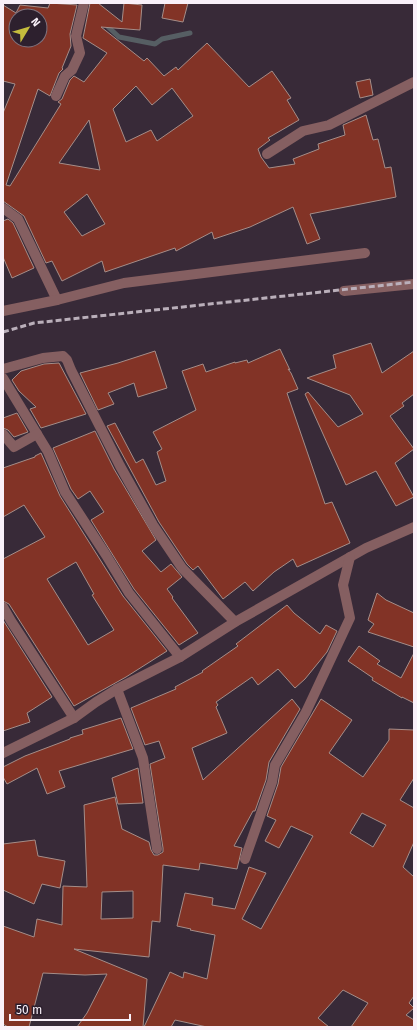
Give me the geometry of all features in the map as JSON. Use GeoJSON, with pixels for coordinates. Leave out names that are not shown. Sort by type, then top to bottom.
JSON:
{"type":"FeatureCollection","features":[{"type":"Feature","properties":{"kind":"street"},"geometry":{"type":"LineString","coordinates":[[56,96],[65,76],[72,70],[80,54],[76,36],[84,3]]}},
{"type":"Feature","properties":{"kind":"street"},"geometry":{"type":"LineString","coordinates":[[267,154],[304,131],[328,125],[414,82]]}},
{"type":"Feature","properties":{"kind":"street"},"geometry":{"type":"LineString","coordinates":[[3,208],[18,218],[57,300]]}},
{"type":"Feature","properties":{"kind":"street"},"geometry":{"type":"LineString","coordinates":[[3,311],[57,300],[124,283],[365,253]]}},
{"type":"Feature","properties":{"kind":"street"},"geometry":{"type":"LineString","coordinates":[[344,291],[414,284]]}},
{"type":"Feature","properties":{"kind":"street"},"geometry":{"type":"LineString","coordinates":[[3,369],[43,358],[63,356],[67,360],[120,466],[153,525],[182,568],[235,622]]}},
{"type":"Feature","properties":{"kind":"street"},"geometry":{"type":"LineString","coordinates":[[3,378],[48,452],[65,492],[129,593],[180,658]]}},
{"type":"Feature","properties":{"kind":"street"},"geometry":{"type":"LineString","coordinates":[[3,434],[14,447],[37,434]]}},
{"type":"Feature","properties":{"kind":"street"},"geometry":{"type":"LineString","coordinates":[[3,753],[74,718],[117,689],[180,658],[235,622],[366,548],[414,527]]}},
{"type":"Feature","properties":{"kind":"street"},"geometry":{"type":"LineString","coordinates":[[245,859],[272,782],[275,765],[306,712],[350,618],[343,585],[350,557]]}},
{"type":"Feature","properties":{"kind":"street"},"geometry":{"type":"LineString","coordinates":[[3,607],[74,718]]}},
{"type":"Feature","properties":{"kind":"street"},"geometry":{"type":"LineString","coordinates":[[117,689],[143,758],[157,849]]}},
{"type":"Feature","properties":{"kind":"building"},"geometry":{"type":"Polygon","coordinates":[[[50,3],[77,5],[70,34],[71,46],[62,68],[63,69],[59,73],[50,96],[38,89],[6,185],[10,186],[61,104],[58,102],[62,99],[70,80],[74,76],[84,82],[107,53],[83,38],[90,3],[98,3],[122,22],[124,3],[142,5],[140,30],[101,27],[144,61],[147,58],[164,76],[176,67],[178,70],[207,43],[249,87],[272,71],[291,98],[287,100],[299,120],[268,138],[270,140],[258,149],[261,157],[269,168],[295,164],[293,159],[319,149],[318,144],[345,135],[343,125],[366,115],[373,140],[378,139],[385,168],[391,167],[396,197],[310,214],[320,239],[307,244],[293,207],[250,227],[214,239],[212,232],[176,251],[175,248],[105,272],[102,261],[62,281],[52,261],[46,263],[24,216],[3,201],[3,113],[15,84],[3,81],[3,5],[8,8],[8,48],[48,48],[48,8],[50,3]],[[136,86],[113,109],[126,142],[151,130],[157,141],[193,116],[172,88],[152,105],[136,86]],[[89,120],[59,163],[100,170],[89,120]],[[87,194],[64,212],[82,236],[105,224],[87,194]]]}},
{"type":"Feature","properties":{"kind":"building"},"geometry":{"type":"Polygon","coordinates":[[[165,3],[188,3],[183,22],[162,18],[165,3]]]}},
{"type":"Feature","properties":{"kind":"building"},"geometry":{"type":"Polygon","coordinates":[[[20,5],[48,8],[18,8],[20,5]]]}},
{"type":"Feature","properties":{"kind":"building"},"geometry":{"type":"Polygon","coordinates":[[[370,79],[373,95],[360,98],[356,82],[370,79]]]}},
{"type":"Feature","properties":{"kind":"building"},"geometry":{"type":"Polygon","coordinates":[[[8,219],[13,223],[34,268],[12,278],[3,257],[3,221],[8,219]]]}},
{"type":"Feature","properties":{"kind":"building"},"geometry":{"type":"Polygon","coordinates":[[[371,343],[382,373],[414,351],[414,394],[402,403],[404,406],[390,416],[414,449],[395,463],[414,497],[396,506],[376,471],[346,485],[305,394],[308,392],[338,427],[363,414],[350,395],[307,378],[336,368],[333,355],[371,343]]]}},
{"type":"Feature","properties":{"kind":"building"},"geometry":{"type":"Polygon","coordinates":[[[280,349],[298,389],[287,393],[325,504],[332,502],[350,543],[297,567],[293,559],[274,572],[253,591],[245,582],[223,599],[198,566],[193,570],[187,564],[159,522],[107,426],[115,423],[136,463],[143,459],[156,485],[166,481],[157,452],[162,449],[153,432],[196,410],[182,371],[203,364],[206,372],[235,362],[247,360],[248,363],[280,349]]]}},
{"type":"Feature","properties":{"kind":"building"},"geometry":{"type":"Polygon","coordinates":[[[155,351],[167,388],[138,397],[134,383],[108,393],[114,404],[98,410],[80,373],[155,351]]]}},
{"type":"Feature","properties":{"kind":"building"},"geometry":{"type":"Polygon","coordinates":[[[59,363],[86,414],[41,428],[30,409],[36,407],[19,391],[12,380],[21,371],[44,364],[59,363]]]}},
{"type":"Feature","properties":{"kind":"building"},"geometry":{"type":"Polygon","coordinates":[[[17,413],[28,432],[14,437],[8,430],[3,428],[3,418],[17,413]]]}},
{"type":"Feature","properties":{"kind":"building"},"geometry":{"type":"Polygon","coordinates":[[[95,431],[114,469],[156,540],[142,551],[161,572],[171,564],[182,577],[167,589],[198,633],[179,645],[134,589],[91,520],[104,512],[90,491],[78,499],[71,489],[53,448],[95,431]]]}},
{"type":"Feature","properties":{"kind":"building"},"geometry":{"type":"Polygon","coordinates":[[[41,453],[60,496],[123,596],[167,651],[126,677],[74,706],[9,604],[3,601],[3,559],[45,537],[24,505],[3,517],[3,468],[41,453]],[[76,562],[47,579],[88,645],[114,630],[92,595],[94,594],[76,562]]]}},
{"type":"Feature","properties":{"kind":"building"},"geometry":{"type":"Polygon","coordinates":[[[377,593],[386,600],[414,613],[414,647],[368,632],[374,624],[368,620],[377,593]]]}},
{"type":"Feature","properties":{"kind":"building"},"geometry":{"type":"Polygon","coordinates":[[[287,605],[294,613],[320,634],[326,625],[337,631],[327,652],[305,679],[295,688],[278,669],[258,685],[252,677],[216,702],[218,705],[216,707],[227,733],[192,748],[203,780],[292,699],[300,709],[269,762],[266,780],[255,811],[253,811],[234,846],[242,848],[237,869],[200,863],[199,870],[163,865],[160,922],[152,921],[149,957],[74,949],[147,979],[143,1027],[77,1027],[87,1013],[107,974],[85,975],[43,973],[29,1027],[8,1027],[3,1024],[3,926],[34,937],[37,919],[62,925],[63,886],[87,887],[84,805],[115,797],[122,829],[149,842],[154,855],[158,855],[163,852],[150,764],[165,758],[159,741],[145,745],[131,708],[176,689],[175,687],[203,672],[202,671],[238,646],[236,644],[287,605]],[[133,891],[102,892],[101,919],[133,918],[133,891]]]}},
{"type":"Feature","properties":{"kind":"building"},"geometry":{"type":"Polygon","coordinates":[[[3,620],[52,697],[27,713],[30,722],[3,731],[3,620]]]}},
{"type":"Feature","properties":{"kind":"building"},"geometry":{"type":"Polygon","coordinates":[[[359,646],[380,661],[377,664],[401,678],[414,653],[414,703],[402,698],[372,680],[373,678],[348,661],[359,646]]]}},
{"type":"Feature","properties":{"kind":"building"},"geometry":{"type":"Polygon","coordinates":[[[321,699],[352,720],[329,753],[363,777],[389,740],[389,729],[414,730],[414,778],[400,800],[414,808],[414,842],[403,867],[414,877],[414,996],[409,1003],[414,1008],[406,1015],[414,1020],[414,1027],[351,1027],[368,1003],[343,990],[318,1018],[329,1027],[207,1027],[175,1020],[171,1027],[144,1027],[170,972],[183,978],[184,972],[207,979],[215,935],[177,926],[185,893],[213,898],[212,905],[235,909],[249,867],[266,873],[242,919],[261,929],[313,836],[291,826],[279,848],[265,841],[276,820],[267,816],[278,784],[281,767],[321,699]],[[362,813],[350,833],[373,847],[386,825],[362,813]]]}},
{"type":"Feature","properties":{"kind":"building"},"geometry":{"type":"Polygon","coordinates":[[[121,718],[133,749],[59,771],[65,787],[47,794],[37,768],[7,784],[3,777],[3,767],[25,756],[83,734],[82,730],[121,718]]]}},
{"type":"Feature","properties":{"kind":"building"},"geometry":{"type":"Polygon","coordinates":[[[138,768],[143,803],[118,804],[112,778],[138,768]]]}},
{"type":"Feature","properties":{"kind":"building"},"geometry":{"type":"Polygon","coordinates":[[[35,840],[38,856],[65,861],[60,888],[42,884],[34,904],[3,890],[3,844],[35,840]]]}},
{"type":"Feature","properties":{"kind":"waterway"},"geometry":{"type":"LineString","coordinates":[[105,24],[119,37],[155,44],[162,39],[190,33]]}},
{"type":"Feature","properties":{"kind":"railway"},"geometry":{"type":"LineString","coordinates":[[3,332],[34,323],[414,282]]}}]}
